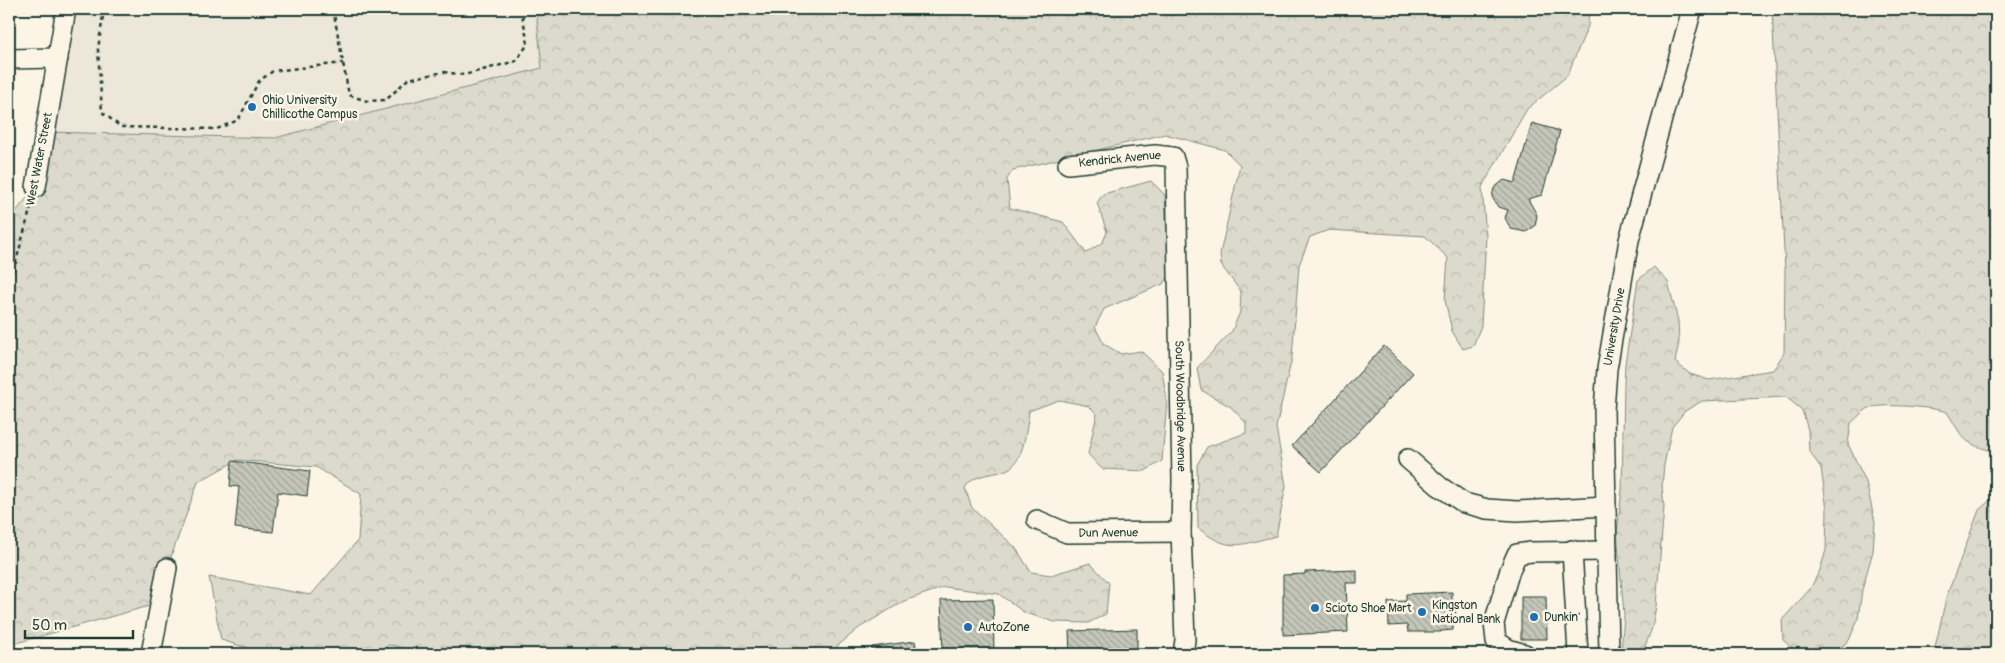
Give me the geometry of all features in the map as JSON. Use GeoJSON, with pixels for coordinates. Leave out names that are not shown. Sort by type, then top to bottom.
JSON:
{"type":"FeatureCollection","features":[{"type":"Feature","properties":{"kind":"street","name":"West Water Street"},"geometry":{"type":"LineString","coordinates":[[36,187],[66,9]]}},
{"type":"Feature","properties":{"kind":"street","name":"University Drive"},"geometry":{"type":"LineString","coordinates":[[1609,654],[1604,410],[1607,369],[1629,240],[1692,9]]}},
{"type":"Feature","properties":{"kind":"street"},"geometry":{"type":"LineString","coordinates":[[9,59],[58,58]]}},
{"type":"Feature","properties":{"kind":"street","name":"Kendrick Avenue"},"geometry":{"type":"LineString","coordinates":[[1068,164],[1154,155],[1173,157]]}},
{"type":"Feature","properties":{"kind":"street","name":"South Woodbridge Avenue"},"geometry":{"type":"LineString","coordinates":[[1173,157],[1177,177],[1182,461],[1181,532],[1185,640],[1183,654]]}},
{"type":"Feature","properties":{"kind":"street"},"geometry":{"type":"LineString","coordinates":[[1408,459],[1439,486],[1464,504],[1487,509],[1517,511],[1606,506]]}},
{"type":"Feature","properties":{"kind":"street","name":"Dun Avenue"},"geometry":{"type":"LineString","coordinates":[[1037,520],[1067,533],[1181,532]]}},
{"type":"Feature","properties":{"kind":"street"},"geometry":{"type":"LineString","coordinates":[[1514,652],[1496,641],[1494,623],[1517,554],[1572,550],[1607,551]]}},
{"type":"Feature","properties":{"kind":"street"},"geometry":{"type":"LineString","coordinates":[[1572,550],[1578,654]]}},
{"type":"Feature","properties":{"kind":"street"},"geometry":{"type":"LineString","coordinates":[[151,654],[167,568]]}},
{"type":"Feature","properties":{"kind":"path"},"geometry":{"type":"LineString","coordinates":[[104,9],[98,49],[102,112],[121,127],[217,129],[238,120],[259,81],[273,71],[343,63]]}},
{"type":"Feature","properties":{"kind":"path"},"geometry":{"type":"LineString","coordinates":[[333,9],[349,95],[367,101],[386,100],[408,79],[444,72],[464,75],[516,60],[528,44],[521,9]]}},
{"type":"Feature","properties":{"kind":"path","name":"West Water Street"},"geometry":{"type":"LineString","coordinates":[[9,287],[36,187]]}},
{"type":"Feature","properties":{"kind":"shaded area","name":"Ohio University Chillicothe Campus"},"geometry":{"type":"Polygon","coordinates":[[[76,9],[549,9],[556,78],[282,149],[55,136],[76,9]]]}},
{"type":"Feature","properties":{"kind":"green space"},"geometry":{"type":"Polygon","coordinates":[[[536,9],[1589,9],[1588,26],[1567,76],[1527,109],[1482,187],[1486,236],[1481,326],[1473,346],[1463,349],[1452,331],[1445,300],[1448,258],[1425,236],[1329,230],[1310,237],[1299,265],[1292,358],[1276,427],[1286,486],[1276,536],[1235,545],[1218,541],[1198,528],[1197,465],[1207,447],[1246,433],[1246,423],[1231,407],[1201,390],[1197,368],[1232,331],[1240,312],[1241,292],[1221,265],[1220,254],[1240,165],[1225,150],[1165,134],[1013,170],[1007,179],[1010,208],[1063,222],[1086,253],[1103,242],[1107,232],[1097,203],[1103,194],[1151,181],[1165,195],[1169,276],[1163,284],[1104,309],[1095,327],[1104,344],[1121,354],[1141,351],[1162,371],[1167,401],[1162,461],[1145,471],[1102,469],[1088,454],[1097,414],[1089,406],[1059,400],[1029,411],[1022,450],[1015,464],[1004,471],[974,479],[965,488],[972,508],[1015,547],[1031,572],[1051,575],[1090,563],[1109,583],[1106,614],[1088,623],[1055,622],[1025,613],[999,594],[945,587],[904,601],[859,628],[828,654],[425,654],[389,645],[376,654],[267,654],[221,640],[209,577],[311,595],[358,540],[361,494],[316,467],[237,460],[198,482],[167,568],[160,603],[9,645],[9,220],[36,187],[45,132],[275,138],[542,68],[536,9]]]}},
{"type":"Feature","properties":{"kind":"green space"},"geometry":{"type":"Polygon","coordinates":[[[1772,9],[1996,9],[1996,452],[1970,443],[1961,435],[1947,412],[1940,410],[1908,406],[1869,408],[1851,423],[1848,444],[1866,482],[1875,522],[1873,551],[1862,590],[1858,619],[1850,638],[1836,654],[1799,654],[1783,640],[1782,620],[1810,589],[1820,570],[1826,550],[1827,510],[1821,468],[1809,451],[1808,430],[1802,410],[1786,397],[1702,401],[1685,411],[1672,427],[1664,465],[1662,486],[1664,507],[1656,606],[1652,628],[1642,654],[1621,654],[1624,615],[1617,532],[1622,490],[1625,364],[1638,280],[1654,267],[1668,282],[1678,321],[1679,342],[1675,362],[1690,374],[1709,380],[1773,370],[1784,353],[1785,270],[1772,9]]]}},
{"type":"Feature","properties":{"kind":"green space"},"geometry":{"type":"Polygon","coordinates":[[[1996,495],[1996,654],[1941,654],[1935,648],[1946,598],[1979,510],[1996,495]]]}},
{"type":"Feature","properties":{"kind":"building"},"geometry":{"type":"Polygon","coordinates":[[[1532,123],[1560,131],[1542,195],[1528,199],[1537,215],[1535,226],[1526,232],[1511,229],[1505,218],[1508,210],[1498,207],[1492,197],[1494,188],[1504,180],[1515,183],[1532,123]]]}},
{"type":"Feature","properties":{"kind":"building"},"geometry":{"type":"Polygon","coordinates":[[[1384,346],[1413,373],[1321,472],[1292,446],[1384,346]]]}},
{"type":"Feature","properties":{"kind":"building"},"geometry":{"type":"Polygon","coordinates":[[[232,461],[310,471],[307,496],[278,492],[273,532],[235,528],[239,487],[230,486],[232,461]]]}},
{"type":"Feature","properties":{"kind":"building","name":"Scioto Shoe Mart"},"geometry":{"type":"Polygon","coordinates":[[[1357,570],[1357,583],[1346,583],[1348,632],[1283,635],[1283,575],[1305,574],[1305,572],[1357,570]]]}},
{"type":"Feature","properties":{"kind":"building","name":"Kingston National Bank"},"geometry":{"type":"Polygon","coordinates":[[[1452,592],[1452,601],[1455,601],[1456,622],[1453,622],[1453,630],[1408,632],[1407,625],[1389,626],[1388,602],[1406,601],[1406,594],[1452,592]]]}},
{"type":"Feature","properties":{"kind":"building","name":"Dunkin'"},"geometry":{"type":"Polygon","coordinates":[[[1521,596],[1546,596],[1547,639],[1521,639],[1521,596]]]}},
{"type":"Feature","properties":{"kind":"building","name":"AutoZone"},"geometry":{"type":"Polygon","coordinates":[[[993,599],[994,654],[943,654],[941,600],[993,599]]]}},
{"type":"Feature","properties":{"kind":"building"},"geometry":{"type":"Polygon","coordinates":[[[1137,629],[1137,654],[1070,654],[1069,631],[1137,629]]]}},
{"type":"Feature","properties":{"kind":"building"},"geometry":{"type":"Polygon","coordinates":[[[915,641],[917,654],[872,654],[872,647],[915,641]]]}},
{"type":"Feature","properties":{"kind":"place","name":"Ohio University Chillicothe Campus"},"geometry":{"type":"Point","coordinates":[252,107]}},
{"type":"Feature","properties":{"kind":"place","name":"Scioto Shoe Mart"},"geometry":{"type":"Point","coordinates":[1315,608]}},
{"type":"Feature","properties":{"kind":"place","name":"Kingston National Bank"},"geometry":{"type":"Point","coordinates":[1422,612]}},
{"type":"Feature","properties":{"kind":"place","name":"Dunkin'"},"geometry":{"type":"Point","coordinates":[1534,617]}},
{"type":"Feature","properties":{"kind":"place","name":"AutoZone"},"geometry":{"type":"Point","coordinates":[968,627]}}]}
